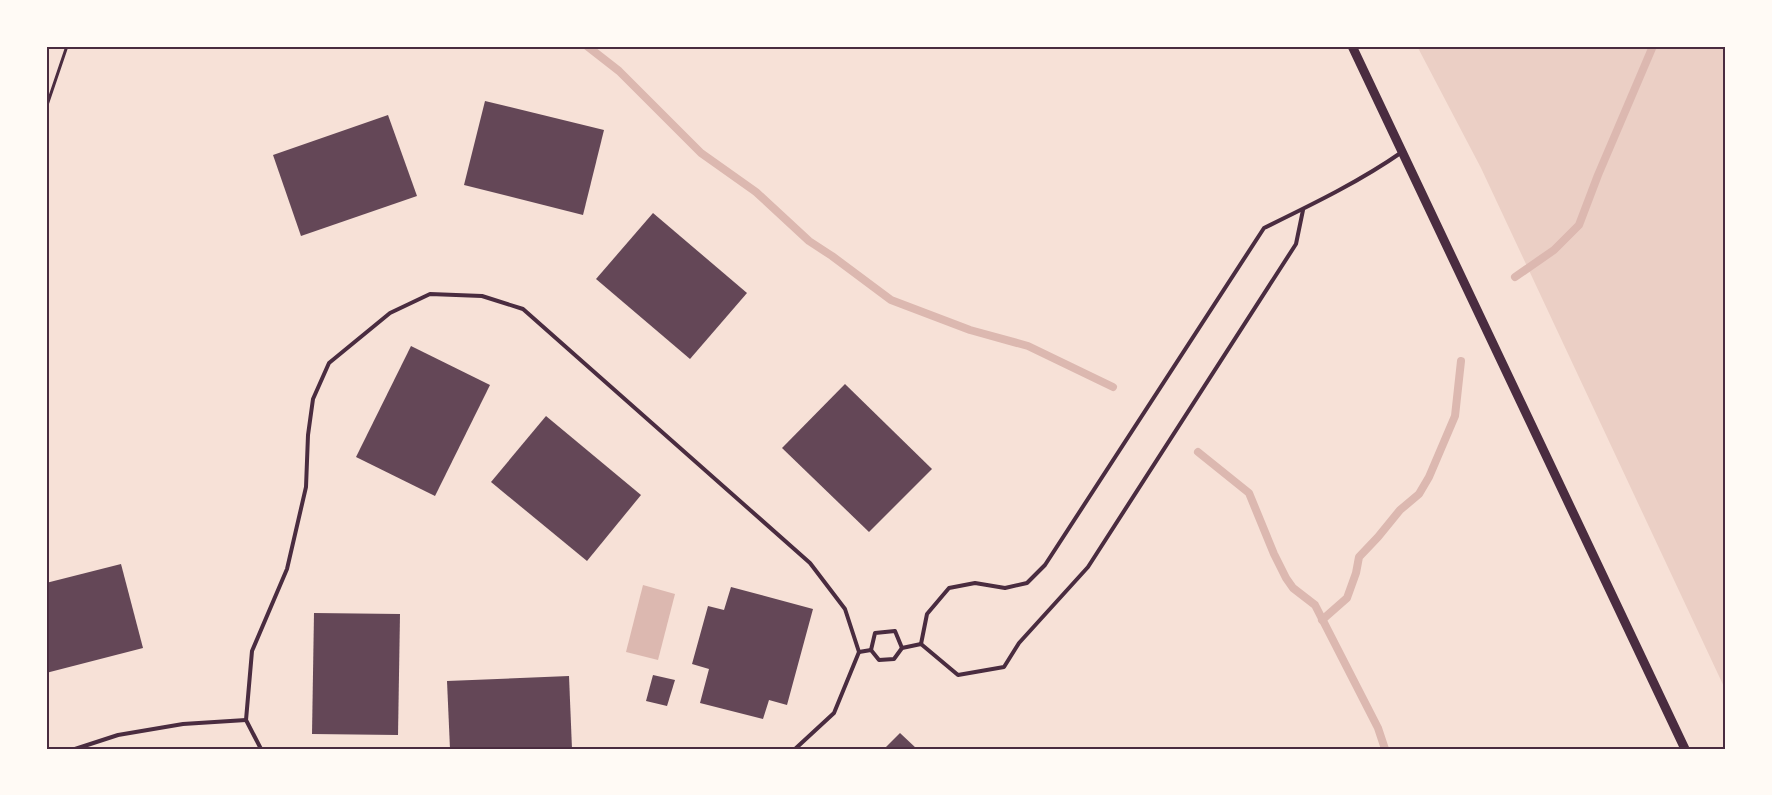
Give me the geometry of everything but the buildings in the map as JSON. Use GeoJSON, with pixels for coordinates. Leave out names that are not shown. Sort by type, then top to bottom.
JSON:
{"type":"FeatureCollection","features":[{"type":"Feature","properties":{"kind":"street"},"geometry":{"type":"LineString","coordinates":[[1352,46],[1685,749]]}},
{"type":"Feature","properties":{"kind":"lane"},"geometry":{"type":"LineString","coordinates":[[921,644],[927,614],[949,588],[975,583],[1005,588],[1027,583],[1045,565],[1264,228],[1302,210],[1374,171],[1402,152]]}},
{"type":"Feature","properties":{"kind":"lane"},"geometry":{"type":"LineString","coordinates":[[921,644],[958,674],[1004,668],[1019,643],[1088,567],[1296,244],[1302,210]]}},
{"type":"Feature","properties":{"kind":"lane"},"geometry":{"type":"LineString","coordinates":[[261,749],[246,720],[252,651],[286,569],[306,487],[308,435],[313,399],[329,363],[390,313],[430,294],[482,296],[522,309],[810,563],[845,609],[859,652],[834,713],[795,749]]}},
{"type":"Feature","properties":{"kind":"lane"},"geometry":{"type":"LineString","coordinates":[[871,650],[875,633],[895,631],[902,648]]}},
{"type":"Feature","properties":{"kind":"lane"},"geometry":{"type":"LineString","coordinates":[[871,650],[880,660],[894,659],[902,648],[921,644]]}},
{"type":"Feature","properties":{"kind":"lane"},"geometry":{"type":"LineString","coordinates":[[859,652],[871,650]]}},
{"type":"Feature","properties":{"kind":"lane"},"geometry":{"type":"LineString","coordinates":[[75,749],[118,735],[183,724],[246,720]]}},
{"type":"Feature","properties":{"kind":"path"},"geometry":{"type":"LineString","coordinates":[[46,108],[67,46]]}},
{"type":"Feature","properties":{"kind":"shaded area"},"geometry":{"type":"Polygon","coordinates":[[[1417,46],[1726,46],[1726,691],[1481,168],[1417,46]]]}},
{"type":"Feature","properties":{"kind":"shaded area"},"geometry":{"type":"Polygon","coordinates":[[[643,585],[675,594],[658,660],[626,652],[643,585]]]}},
{"type":"Feature","properties":{"kind":"waterway"},"geometry":{"type":"LineString","coordinates":[[587,46],[619,71],[701,153],[756,192],[809,241],[891,300],[970,330],[1028,346],[1113,387]]}},
{"type":"Feature","properties":{"kind":"waterway"},"geometry":{"type":"LineString","coordinates":[[1515,277],[1554,250],[1579,225],[1598,175],[1653,46]]}},
{"type":"Feature","properties":{"kind":"waterway"},"geometry":{"type":"LineString","coordinates":[[1322,620],[1347,598],[1356,573],[1359,557],[1400,510],[1419,494],[1429,477],[1455,416],[1461,361]]}},
{"type":"Feature","properties":{"kind":"waterway"},"geometry":{"type":"LineString","coordinates":[[1198,452],[1249,493],[1286,578],[1293,588],[1315,605],[1378,728],[1385,749]]}}]}
